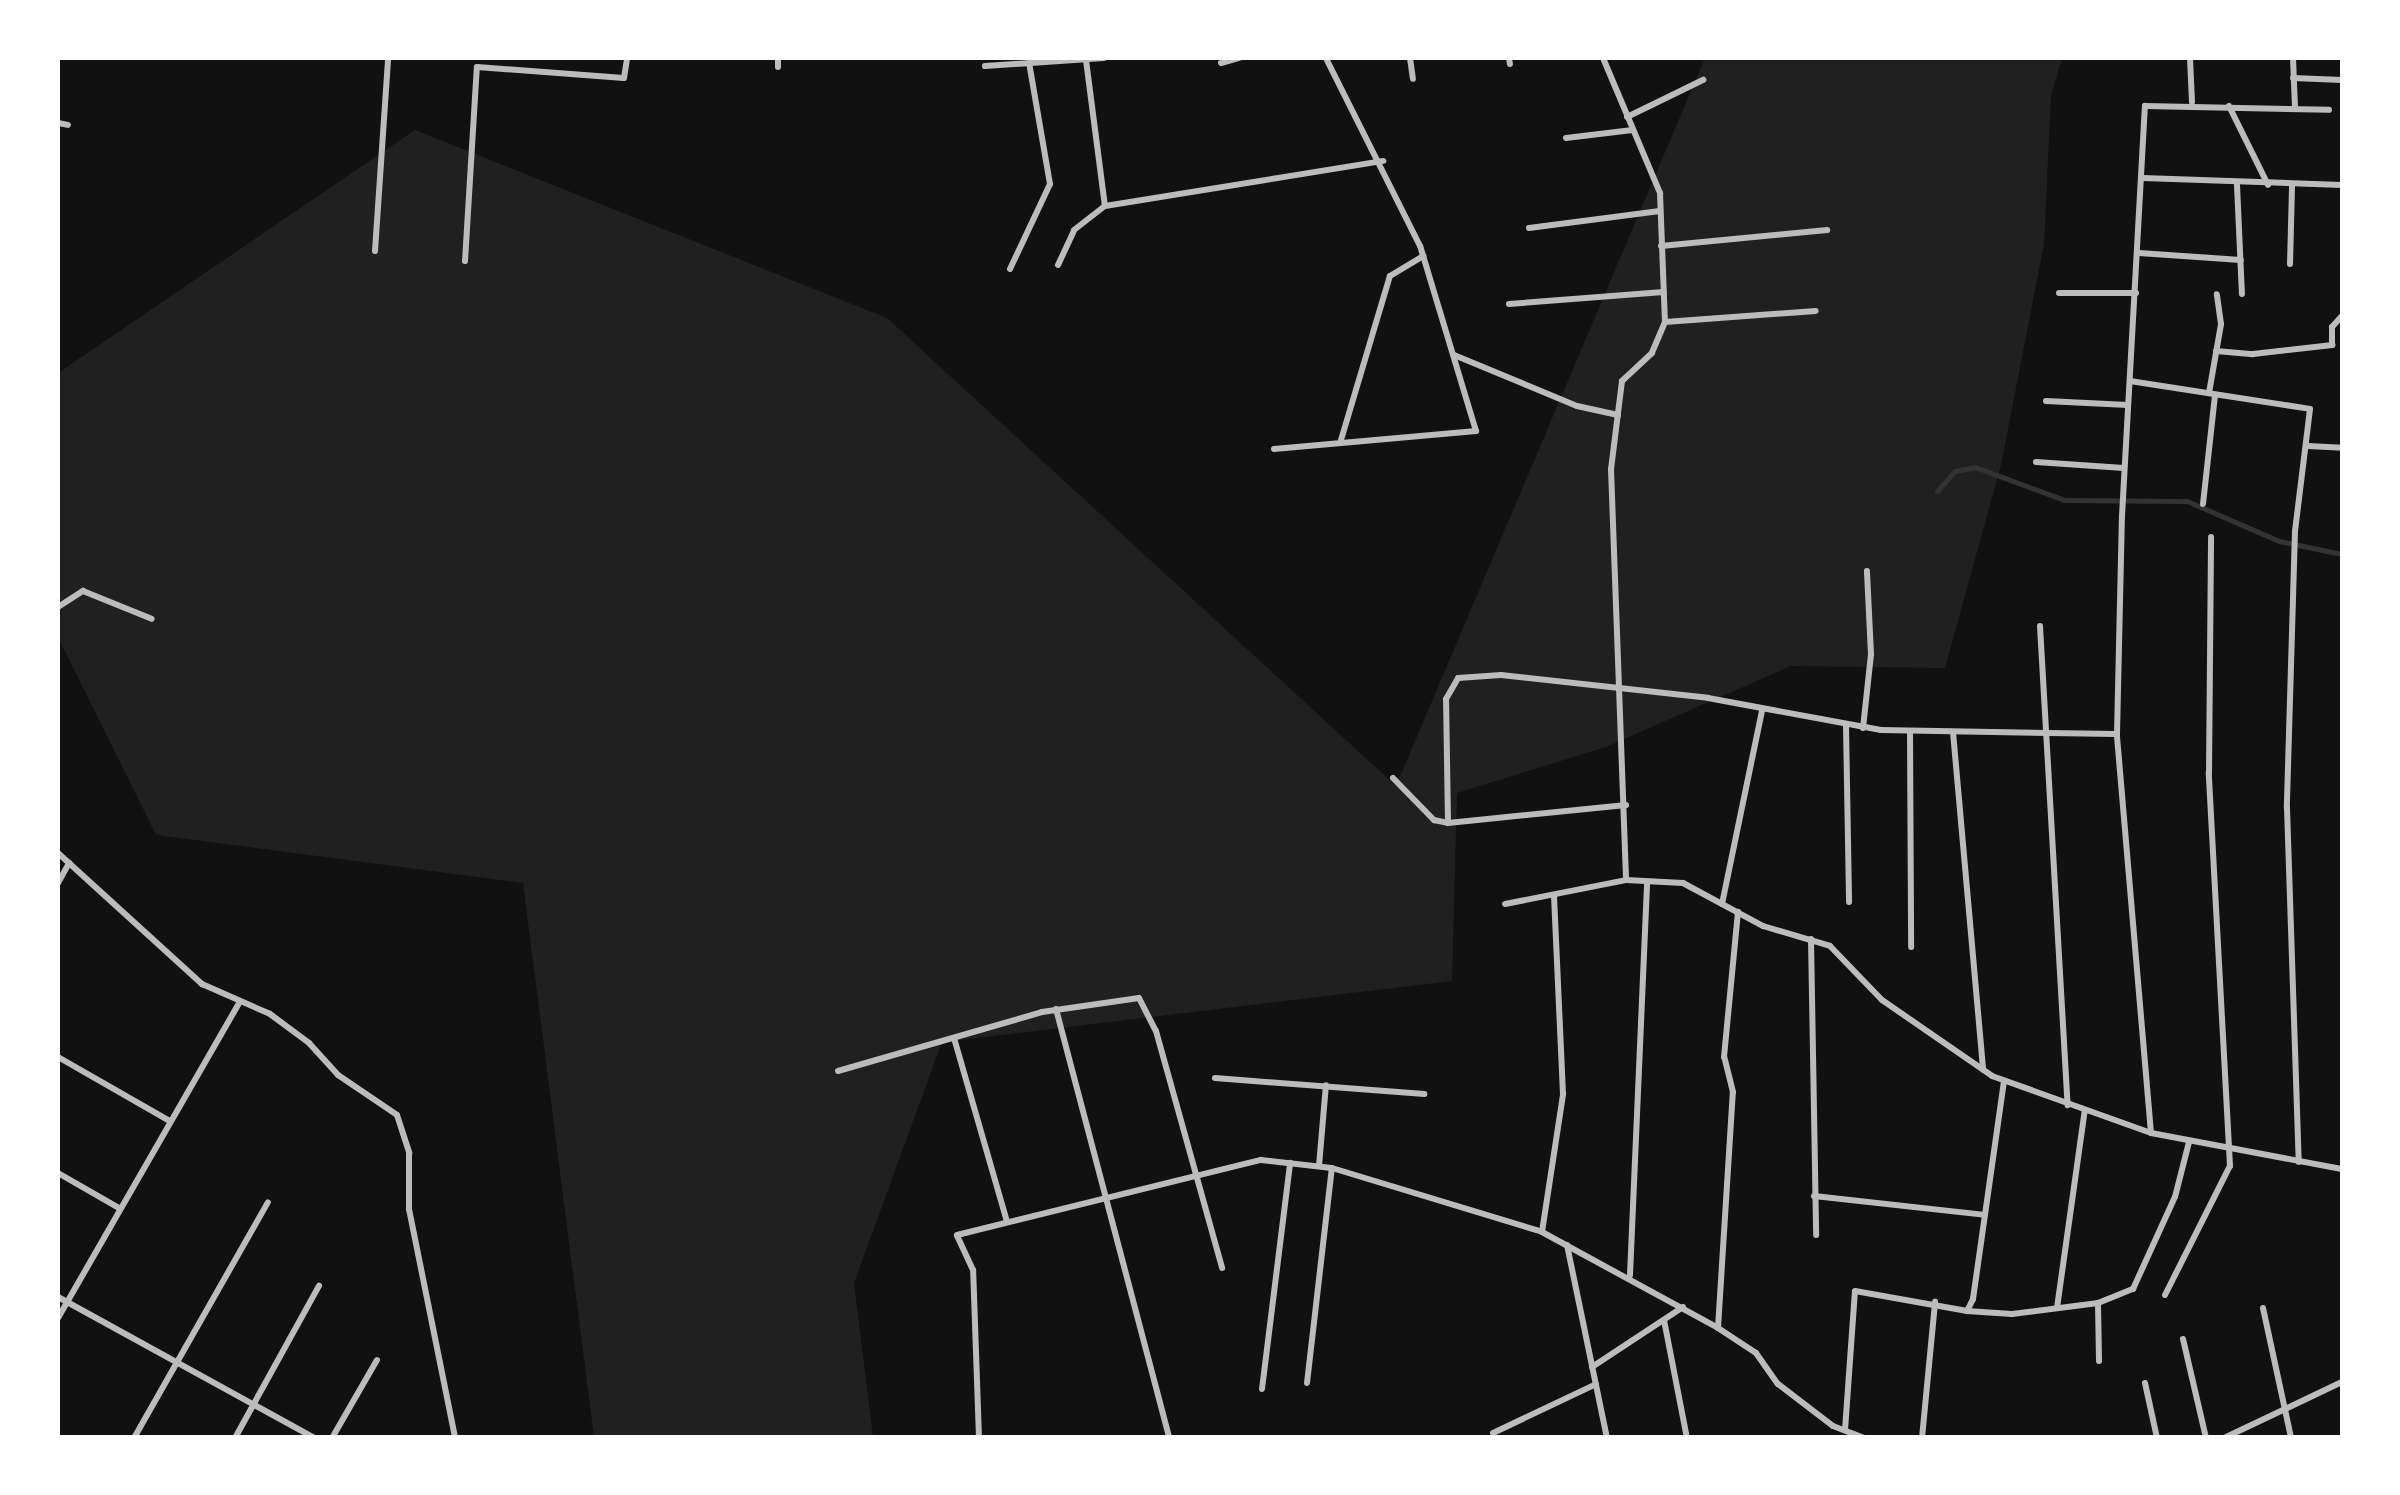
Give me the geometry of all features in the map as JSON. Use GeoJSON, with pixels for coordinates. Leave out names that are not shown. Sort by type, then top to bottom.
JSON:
{"type":"FeatureCollection","features":[{"type":"Feature","properties":{"kind":"street"},"geometry":{"type":"LineString","coordinates":[[375,251],[388,58]]}},
{"type":"Feature","properties":{"kind":"street"},"geometry":{"type":"LineString","coordinates":[[465,261],[478,67],[624,78],[627,58]]}},
{"type":"Feature","properties":{"kind":"street"},"geometry":{"type":"LineString","coordinates":[[985,66],[1104,58]]}},
{"type":"Feature","properties":{"kind":"street"},"geometry":{"type":"LineString","coordinates":[[1221,63],[1239,58]]}},
{"type":"Feature","properties":{"kind":"street"},"geometry":{"type":"LineString","coordinates":[[1274,449],[1341,440],[1453,438],[1476,431],[1422,256],[1383,161],[1326,58]]}},
{"type":"Feature","properties":{"kind":"street"},"geometry":{"type":"LineString","coordinates":[[1410,58],[1412,79]]}},
{"type":"Feature","properties":{"kind":"street"},"geometry":{"type":"LineString","coordinates":[[1603,58],[1660,193],[1666,322],[1652,354],[1622,381],[1610,469],[1626,880]]}},
{"type":"Feature","properties":{"kind":"street"},"geometry":{"type":"LineString","coordinates":[[2190,58],[2192,102]]}},
{"type":"Feature","properties":{"kind":"street"},"geometry":{"type":"LineString","coordinates":[[2292,58],[2294,108]]}},
{"type":"Feature","properties":{"kind":"street"},"geometry":{"type":"LineString","coordinates":[[1086,60],[1105,206]]}},
{"type":"Feature","properties":{"kind":"street"},"geometry":{"type":"LineString","coordinates":[[1010,268],[1050,184],[1029,63]]}},
{"type":"Feature","properties":{"kind":"street"},"geometry":{"type":"LineString","coordinates":[[2293,78],[2342,80]]}},
{"type":"Feature","properties":{"kind":"street"},"geometry":{"type":"LineString","coordinates":[[1627,117],[1702,80]]}},
{"type":"Feature","properties":{"kind":"street"},"geometry":{"type":"LineString","coordinates":[[2150,1133],[2117,734],[2124,468],[2145,106],[2192,102],[2329,110]]}},
{"type":"Feature","properties":{"kind":"street"},"geometry":{"type":"LineString","coordinates":[[2229,105],[2268,186]]}},
{"type":"Feature","properties":{"kind":"street"},"geometry":{"type":"LineString","coordinates":[[58,123],[68,125]]}},
{"type":"Feature","properties":{"kind":"street"},"geometry":{"type":"LineString","coordinates":[[1566,138],[1632,130]]}},
{"type":"Feature","properties":{"kind":"street"},"geometry":{"type":"LineString","coordinates":[[1058,264],[1074,230],[1105,206],[1383,161]]}},
{"type":"Feature","properties":{"kind":"street"},"geometry":{"type":"LineString","coordinates":[[2143,178],[2237,185],[2342,185]]}},
{"type":"Feature","properties":{"kind":"street"},"geometry":{"type":"LineString","coordinates":[[2237,185],[2242,294]]}},
{"type":"Feature","properties":{"kind":"street"},"geometry":{"type":"LineString","coordinates":[[2290,264],[2292,185]]}},
{"type":"Feature","properties":{"kind":"street"},"geometry":{"type":"LineString","coordinates":[[1528,228],[1660,211]]}},
{"type":"Feature","properties":{"kind":"street"},"geometry":{"type":"LineString","coordinates":[[1661,246],[1827,230]]}},
{"type":"Feature","properties":{"kind":"street"},"geometry":{"type":"LineString","coordinates":[[2138,253],[2241,260]]}},
{"type":"Feature","properties":{"kind":"street"},"geometry":{"type":"LineString","coordinates":[[1341,440],[1390,276],[1422,256]]}},
{"type":"Feature","properties":{"kind":"street"},"geometry":{"type":"LineString","coordinates":[[1509,304],[1664,292]]}},
{"type":"Feature","properties":{"kind":"street"},"geometry":{"type":"LineString","coordinates":[[2059,293],[2136,293]]}},
{"type":"Feature","properties":{"kind":"street"},"geometry":{"type":"LineString","coordinates":[[2204,504],[2217,294]]}},
{"type":"Feature","properties":{"kind":"street"},"geometry":{"type":"LineString","coordinates":[[1666,322],[1816,311]]}},
{"type":"Feature","properties":{"kind":"street"},"geometry":{"type":"LineString","coordinates":[[2216,351],[2253,354],[2332,344],[2332,327],[2342,316]]}},
{"type":"Feature","properties":{"kind":"street"},"geometry":{"type":"LineString","coordinates":[[1452,355],[1577,406],[1618,415]]}},
{"type":"Feature","properties":{"kind":"street"},"geometry":{"type":"LineString","coordinates":[[2130,381],[2310,409],[2295,531],[2286,808],[2299,1162]]}},
{"type":"Feature","properties":{"kind":"street"},"geometry":{"type":"LineString","coordinates":[[2046,401],[2128,405]]}},
{"type":"Feature","properties":{"kind":"street"},"geometry":{"type":"LineString","coordinates":[[2308,446],[2342,448]]}},
{"type":"Feature","properties":{"kind":"street"},"geometry":{"type":"LineString","coordinates":[[2036,462],[2124,468]]}},
{"type":"Feature","properties":{"kind":"street"},"geometry":{"type":"LineString","coordinates":[[2165,1295],[2230,1166],[2208,773],[2211,537]]}},
{"type":"Feature","properties":{"kind":"street"},"geometry":{"type":"LineString","coordinates":[[1863,728],[1870,654],[1867,571]]}},
{"type":"Feature","properties":{"kind":"street"},"geometry":{"type":"LineString","coordinates":[[58,607],[83,591],[152,619]]}},
{"type":"Feature","properties":{"kind":"street"},"geometry":{"type":"LineString","coordinates":[[2040,626],[2068,1105]]}},
{"type":"Feature","properties":{"kind":"street"},"geometry":{"type":"LineString","coordinates":[[1448,823],[1450,683],[1501,675],[1708,698],[1863,728],[2117,734]]}},
{"type":"Feature","properties":{"kind":"street"},"geometry":{"type":"LineString","coordinates":[[1722,904],[1762,711]]}},
{"type":"Feature","properties":{"kind":"street"},"geometry":{"type":"LineString","coordinates":[[1846,726],[1849,902]]}},
{"type":"Feature","properties":{"kind":"street"},"geometry":{"type":"LineString","coordinates":[[1910,731],[1911,948]]}},
{"type":"Feature","properties":{"kind":"street"},"geometry":{"type":"LineString","coordinates":[[1953,732],[1983,1070]]}},
{"type":"Feature","properties":{"kind":"street"},"geometry":{"type":"LineString","coordinates":[[1393,778],[1434,820],[1448,823],[1626,805]]}},
{"type":"Feature","properties":{"kind":"street"},"geometry":{"type":"LineString","coordinates":[[58,852],[202,984],[284,1024],[338,1075],[396,1114],[410,1153],[409,1208],[456,1438]]}},
{"type":"Feature","properties":{"kind":"street"},"geometry":{"type":"LineString","coordinates":[[58,883],[69,864]]}},
{"type":"Feature","properties":{"kind":"street"},"geometry":{"type":"LineString","coordinates":[[1505,904],[1626,880],[1683,883],[1738,912],[1830,946],[1882,1000],[2004,1082],[2150,1133],[2227,1152],[2342,1169]]}},
{"type":"Feature","properties":{"kind":"street"},"geometry":{"type":"LineString","coordinates":[[1630,1275],[1647,884]]}},
{"type":"Feature","properties":{"kind":"street"},"geometry":{"type":"LineString","coordinates":[[1542,1232],[1563,1094],[1554,896]]}},
{"type":"Feature","properties":{"kind":"street"},"geometry":{"type":"LineString","coordinates":[[1718,1328],[1733,1092],[1724,1056],[1738,912]]}},
{"type":"Feature","properties":{"kind":"street"},"geometry":{"type":"LineString","coordinates":[[1812,939],[1816,1234]]}},
{"type":"Feature","properties":{"kind":"street"},"geometry":{"type":"LineString","coordinates":[[838,1071],[1056,1009],[1132,994],[1145,1002],[1222,1268]]}},
{"type":"Feature","properties":{"kind":"street"},"geometry":{"type":"LineString","coordinates":[[58,1318],[168,1120],[239,1003]]}},
{"type":"Feature","properties":{"kind":"street"},"geometry":{"type":"LineString","coordinates":[[1056,1009],[1170,1438]]}},
{"type":"Feature","properties":{"kind":"street"},"geometry":{"type":"LineString","coordinates":[[954,1038],[1007,1222]]}},
{"type":"Feature","properties":{"kind":"street"},"geometry":{"type":"LineString","coordinates":[[58,1057],[168,1120]]}},
{"type":"Feature","properties":{"kind":"street"},"geometry":{"type":"LineString","coordinates":[[1215,1078],[1424,1094]]}},
{"type":"Feature","properties":{"kind":"street"},"geometry":{"type":"LineString","coordinates":[[1967,1311],[2004,1082]]}},
{"type":"Feature","properties":{"kind":"street"},"geometry":{"type":"LineString","coordinates":[[1319,1166],[1326,1085]]}},
{"type":"Feature","properties":{"kind":"street"},"geometry":{"type":"LineString","coordinates":[[2057,1308],[2085,1110]]}},
{"type":"Feature","properties":{"kind":"street"},"geometry":{"type":"LineString","coordinates":[[1844,1430],[1854,1291],[1935,1302],[1967,1311],[2098,1303],[2133,1289],[2175,1197],[2188,1142]]}},
{"type":"Feature","properties":{"kind":"street"},"geometry":{"type":"LineString","coordinates":[[980,1438],[973,1270],[957,1235],[1233,1163],[1332,1168],[1542,1232],[1630,1275],[1718,1328],[1756,1353],[1778,1384],[1844,1430],[1864,1438]]}},
{"type":"Feature","properties":{"kind":"street"},"geometry":{"type":"LineString","coordinates":[[1262,1390],[1290,1163]]}},
{"type":"Feature","properties":{"kind":"street"},"geometry":{"type":"LineString","coordinates":[[1307,1383],[1332,1168]]}},
{"type":"Feature","properties":{"kind":"street"},"geometry":{"type":"LineString","coordinates":[[58,1173],[119,1208]]}},
{"type":"Feature","properties":{"kind":"street"},"geometry":{"type":"LineString","coordinates":[[1814,1196],[1985,1215]]}},
{"type":"Feature","properties":{"kind":"street"},"geometry":{"type":"LineString","coordinates":[[134,1438],[268,1202]]}},
{"type":"Feature","properties":{"kind":"street"},"geometry":{"type":"LineString","coordinates":[[1567,1244],[1607,1438]]}},
{"type":"Feature","properties":{"kind":"street"},"geometry":{"type":"LineString","coordinates":[[235,1438],[318,1286]]}},
{"type":"Feature","properties":{"kind":"street"},"geometry":{"type":"LineString","coordinates":[[58,1297],[314,1438]]}},
{"type":"Feature","properties":{"kind":"street"},"geometry":{"type":"LineString","coordinates":[[1922,1438],[1935,1302]]}},
{"type":"Feature","properties":{"kind":"street"},"geometry":{"type":"LineString","coordinates":[[2098,1303],[2099,1361]]}},
{"type":"Feature","properties":{"kind":"street"},"geometry":{"type":"LineString","coordinates":[[1592,1367],[1683,1307]]}},
{"type":"Feature","properties":{"kind":"street"},"geometry":{"type":"LineString","coordinates":[[2263,1308],[2290,1438]]}},
{"type":"Feature","properties":{"kind":"street"},"geometry":{"type":"LineString","coordinates":[[1664,1320],[1687,1438]]}},
{"type":"Feature","properties":{"kind":"street"},"geometry":{"type":"LineString","coordinates":[[2182,1338],[2206,1438]]}},
{"type":"Feature","properties":{"kind":"street"},"geometry":{"type":"LineString","coordinates":[[332,1438],[377,1360]]}},
{"type":"Feature","properties":{"kind":"street"},"geometry":{"type":"LineString","coordinates":[[2224,1438],[2342,1382]]}},
{"type":"Feature","properties":{"kind":"street"},"geometry":{"type":"LineString","coordinates":[[2145,1383],[2157,1438]]}},
{"type":"Feature","properties":{"kind":"street"},"geometry":{"type":"LineString","coordinates":[[1494,1433],[1596,1384]]}},
{"type":"Feature","properties":{"kind":"shaded area"},"geometry":{"type":"Polygon","coordinates":[[[1705,58],[2062,58],[2051,96],[2044,244],[2001,465],[1945,668],[1791,666],[1606,747],[1457,793],[1452,981],[942,1042],[854,1283],[873,1437],[594,1437],[523,883],[156,835],[58,637],[58,373],[415,130],[887,318],[1396,786],[1705,58]]]}},
{"type":"Feature","properties":{"kind":"waterway"},"geometry":{"type":"LineString","coordinates":[[1937,491],[1955,471],[1975,467],[2064,500],[2187,501],[2279,541],[2342,554]]}}]}
